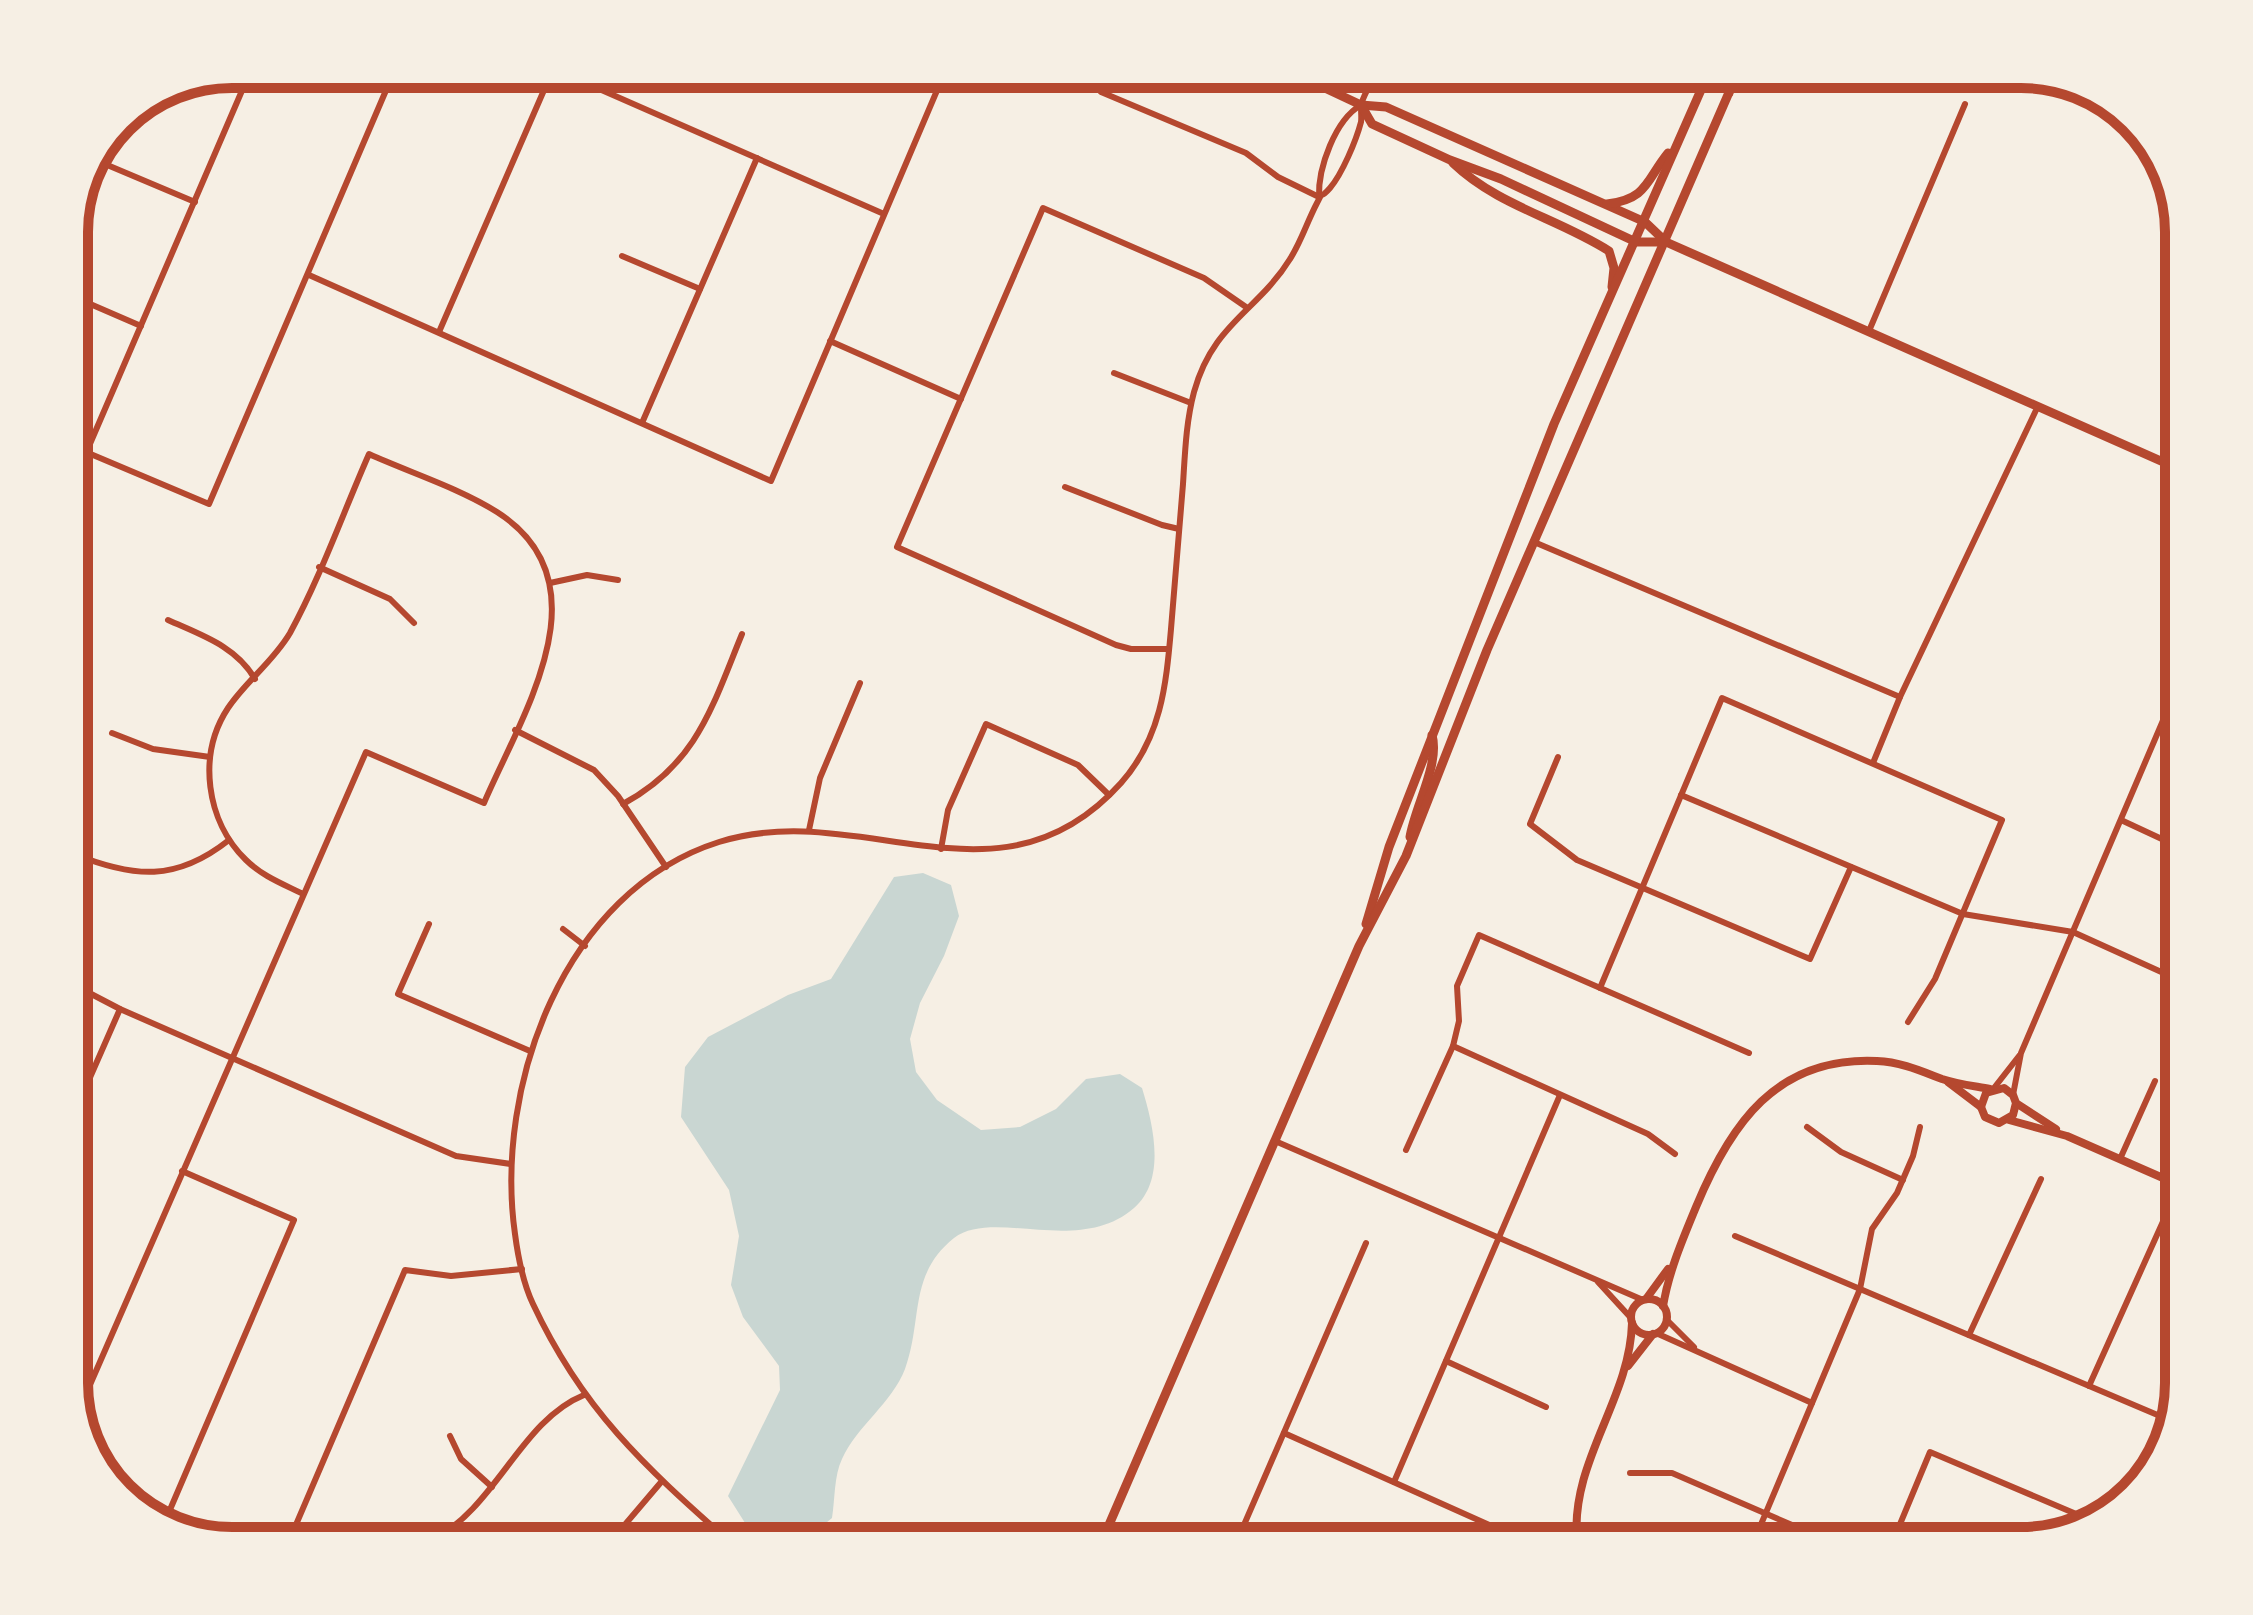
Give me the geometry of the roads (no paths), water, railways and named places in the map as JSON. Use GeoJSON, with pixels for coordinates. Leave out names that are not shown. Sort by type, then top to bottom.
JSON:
{"type":"FeatureCollection","features":[{"type":"Feature","properties":{"kind":"main road"},"geometry":{"type":"LineString","coordinates":[[1325,88],[1361,105],[1386,107],[1606,204],[1645,222],[1666,242],[2165,463]]}},
{"type":"Feature","properties":{"kind":"main road"},"geometry":{"type":"LineString","coordinates":[[1359,946],[1389,847],[1554,424],[1701,88]]}},
{"type":"Feature","properties":{"kind":"main road"},"geometry":{"type":"LineString","coordinates":[[1728,88],[1729,93]]}},
{"type":"Feature","properties":{"kind":"main road"},"geometry":{"type":"LineString","coordinates":[[1108,1527],[1359,946],[1406,856],[1534,542],[1731,88]]}},
{"type":"Feature","properties":{"kind":"main road"},"geometry":{"type":"LineString","coordinates":[[1361,105],[1372,124],[1450,160],[1501,179],[1636,242],[1666,242]]}},
{"type":"Feature","properties":{"kind":"main road"},"geometry":{"type":"LineString","coordinates":[[1606,204],[1632,199],[1642,192],[1675,144]]}},
{"type":"Feature","properties":{"kind":"main road"},"geometry":{"type":"LineString","coordinates":[[1450,160],[1475,184],[1498,198],[1584,236],[1609,251],[1614,268],[1611,294]]}},
{"type":"Feature","properties":{"kind":"main road"},"geometry":{"type":"LineString","coordinates":[[1406,856],[1413,816],[1434,761],[1436,749],[1432,735]]}},
{"type":"Feature","properties":{"kind":"street"},"geometry":{"type":"LineString","coordinates":[[88,450],[243,88]]}},
{"type":"Feature","properties":{"kind":"street"},"geometry":{"type":"LineString","coordinates":[[88,452],[209,504],[387,88]]}},
{"type":"Feature","properties":{"kind":"street"},"geometry":{"type":"LineString","coordinates":[[439,332],[545,88]]}},
{"type":"Feature","properties":{"kind":"street"},"geometry":{"type":"LineString","coordinates":[[597,88],[884,214]]}},
{"type":"Feature","properties":{"kind":"street"},"geometry":{"type":"LineString","coordinates":[[309,275],[771,481],[938,88]]}},
{"type":"Feature","properties":{"kind":"street"},"geometry":{"type":"LineString","coordinates":[[1319,197],[1332,187],[1362,120],[1361,105],[1369,88]]}},
{"type":"Feature","properties":{"kind":"street"},"geometry":{"type":"LineString","coordinates":[[1101,92],[1246,153],[1278,177],[1319,197]]}},
{"type":"Feature","properties":{"kind":"street"},"geometry":{"type":"LineString","coordinates":[[1869,331],[1965,104]]}},
{"type":"Feature","properties":{"kind":"street"},"geometry":{"type":"LineString","coordinates":[[713,1527],[612,1432],[584,1395],[530,1299],[512,1211],[511,1164],[516,1110],[530,1051],[553,998],[585,946],[618,905],[666,867],[712,845],[739,837],[809,830],[941,849],[998,850],[1041,839],[1075,821],[1109,795],[1135,765],[1156,725],[1167,688],[1191,403],[1216,343],[1288,264],[1319,197],[1319,178],[1346,113],[1361,105]]}},
{"type":"Feature","properties":{"kind":"street"},"geometry":{"type":"LineString","coordinates":[[642,423],[757,158]]}},
{"type":"Feature","properties":{"kind":"street"},"geometry":{"type":"LineString","coordinates":[[105,164],[195,202]]}},
{"type":"Feature","properties":{"kind":"street"},"geometry":{"type":"LineString","coordinates":[[1169,649],[1131,649],[1116,645],[897,547],[1043,208],[1204,278],[1232,294],[1246,307]]}},
{"type":"Feature","properties":{"kind":"street"},"geometry":{"type":"LineString","coordinates":[[622,256],[700,289]]}},
{"type":"Feature","properties":{"kind":"street"},"geometry":{"type":"LineString","coordinates":[[88,303],[141,326]]}},
{"type":"Feature","properties":{"kind":"street"},"geometry":{"type":"LineString","coordinates":[[830,341],[961,399]]}},
{"type":"Feature","properties":{"kind":"street"},"geometry":{"type":"LineString","coordinates":[[1114,373],[1191,403]]}},
{"type":"Feature","properties":{"kind":"street"},"geometry":{"type":"LineString","coordinates":[[1873,763],[1900,697],[2038,406]]}},
{"type":"Feature","properties":{"kind":"street"},"geometry":{"type":"LineString","coordinates":[[88,1389],[366,752],[484,803],[552,640],[554,606],[550,583],[525,536],[498,513],[369,454],[282,647],[227,710],[210,757],[211,792],[220,825],[229,840],[258,870],[303,894]]}},
{"type":"Feature","properties":{"kind":"street"},"geometry":{"type":"LineString","coordinates":[[1065,487],[1179,529]]}},
{"type":"Feature","properties":{"kind":"street"},"geometry":{"type":"LineString","coordinates":[[1534,542],[1900,697]]}},
{"type":"Feature","properties":{"kind":"street"},"geometry":{"type":"LineString","coordinates":[[319,567],[390,599],[414,623]]}},
{"type":"Feature","properties":{"kind":"street"},"geometry":{"type":"LineString","coordinates":[[550,583],[587,575],[618,580]]}},
{"type":"Feature","properties":{"kind":"street"},"geometry":{"type":"LineString","coordinates":[[168,620],[223,645],[244,663],[255,679]]}},
{"type":"Feature","properties":{"kind":"street"},"geometry":{"type":"LineString","coordinates":[[623,804],[655,785],[686,755],[706,721],[742,634]]}},
{"type":"Feature","properties":{"kind":"street"},"geometry":{"type":"LineString","coordinates":[[809,830],[820,778],[860,683]]}},
{"type":"Feature","properties":{"kind":"street"},"geometry":{"type":"LineString","coordinates":[[1600,988],[1722,698],[2002,820],[1935,979],[1908,1022]]}},
{"type":"Feature","properties":{"kind":"street"},"geometry":{"type":"LineString","coordinates":[[2009,1120],[2021,1053],[2165,717]]}},
{"type":"Feature","properties":{"kind":"street"},"geometry":{"type":"LineString","coordinates":[[941,849],[948,810],[986,724],[1078,765],[1109,795]]}},
{"type":"Feature","properties":{"kind":"street"},"geometry":{"type":"LineString","coordinates":[[515,730],[594,770],[623,804],[666,867]]}},
{"type":"Feature","properties":{"kind":"street"},"geometry":{"type":"LineString","coordinates":[[112,733],[164,752],[210,757]]}},
{"type":"Feature","properties":{"kind":"street"},"geometry":{"type":"LineString","coordinates":[[1558,757],[1530,824],[1577,860],[1810,959],[1851,867]]}},
{"type":"Feature","properties":{"kind":"street"},"geometry":{"type":"LineString","coordinates":[[1681,795],[1963,914],[2073,932],[2165,974]]}},
{"type":"Feature","properties":{"kind":"street"},"geometry":{"type":"LineString","coordinates":[[2121,820],[2165,840]]}},
{"type":"Feature","properties":{"kind":"street"},"geometry":{"type":"LineString","coordinates":[[88,859],[127,872],[162,872],[199,861],[229,840]]}},
{"type":"Feature","properties":{"kind":"street"},"geometry":{"type":"LineString","coordinates":[[429,924],[398,994],[530,1051]]}},
{"type":"Feature","properties":{"kind":"street"},"geometry":{"type":"LineString","coordinates":[[563,929],[585,946]]}},
{"type":"Feature","properties":{"kind":"street"},"geometry":{"type":"LineString","coordinates":[[1406,1150],[1453,1046],[1459,1021],[1457,986],[1479,935],[1749,1053]]}},
{"type":"Feature","properties":{"kind":"street"},"geometry":{"type":"LineString","coordinates":[[88,992],[456,1156],[511,1164]]}},
{"type":"Feature","properties":{"kind":"street"},"geometry":{"type":"LineString","coordinates":[[88,1081],[120,1009]]}},
{"type":"Feature","properties":{"kind":"street"},"geometry":{"type":"LineString","coordinates":[[1453,1046],[1648,1134],[1675,1154]]}},
{"type":"Feature","properties":{"kind":"street"},"geometry":{"type":"LineString","coordinates":[[1981,1107],[1983,1097],[2021,1053]]}},
{"type":"Feature","properties":{"kind":"street"},"geometry":{"type":"LineString","coordinates":[[1697,1350],[1666,1319],[1663,1306],[1671,1265],[1724,1145],[1745,1117],[1774,1091],[1816,1070],[1859,1061],[1904,1065],[1945,1080],[1992,1089],[2004,1088],[2014,1099],[2067,1136]]}},
{"type":"Feature","properties":{"kind":"street"},"geometry":{"type":"LineString","coordinates":[[1945,1080],[1981,1107],[1985,1117],[1994,1123],[2009,1120],[2067,1136],[2165,1180]]}},
{"type":"Feature","properties":{"kind":"street"},"geometry":{"type":"LineString","coordinates":[[2120,1159],[2155,1081]]}},
{"type":"Feature","properties":{"kind":"street"},"geometry":{"type":"LineString","coordinates":[[1394,1482],[1560,1095]]}},
{"type":"Feature","properties":{"kind":"street"},"geometry":{"type":"LineString","coordinates":[[1807,1127],[1841,1152],[1903,1180]]}},
{"type":"Feature","properties":{"kind":"street"},"geometry":{"type":"LineString","coordinates":[[1760,1527],[1860,1289],[1872,1229],[1903,1180],[1920,1127]]}},
{"type":"Feature","properties":{"kind":"street"},"geometry":{"type":"LineString","coordinates":[[1275,1141],[1595,1280],[1663,1306]]}},
{"type":"Feature","properties":{"kind":"street"},"geometry":{"type":"LineString","coordinates":[[169,1512],[294,1220],[182,1171]]}},
{"type":"Feature","properties":{"kind":"street"},"geometry":{"type":"LineString","coordinates":[[1969,1335],[2041,1179]]}},
{"type":"Feature","properties":{"kind":"street"},"geometry":{"type":"LineString","coordinates":[[2089,1386],[2165,1217]]}},
{"type":"Feature","properties":{"kind":"street"},"geometry":{"type":"LineString","coordinates":[[1735,1236],[2161,1416]]}},
{"type":"Feature","properties":{"kind":"street"},"geometry":{"type":"LineString","coordinates":[[1243,1527],[1366,1243]]}},
{"type":"Feature","properties":{"kind":"street"},"geometry":{"type":"LineString","coordinates":[[1577,1527],[1578,1498],[1587,1465],[1625,1370],[1634,1307],[1644,1300],[1671,1265]]}},
{"type":"Feature","properties":{"kind":"street"},"geometry":{"type":"LineString","coordinates":[[295,1527],[405,1270],[451,1276],[522,1269]]}},
{"type":"Feature","properties":{"kind":"street"},"geometry":{"type":"LineString","coordinates":[[1595,1280],[1632,1320],[1638,1331],[1697,1350],[1812,1403]]}},
{"type":"Feature","properties":{"kind":"street"},"geometry":{"type":"LineString","coordinates":[[1625,1370],[1666,1319]]}},
{"type":"Feature","properties":{"kind":"street"},"geometry":{"type":"LineString","coordinates":[[1446,1361],[1546,1407]]}},
{"type":"Feature","properties":{"kind":"street"},"geometry":{"type":"LineString","coordinates":[[457,1527],[547,1418],[584,1395]]}},
{"type":"Feature","properties":{"kind":"street"},"geometry":{"type":"LineString","coordinates":[[1284,1433],[1494,1527]]}},
{"type":"Feature","properties":{"kind":"street"},"geometry":{"type":"LineString","coordinates":[[450,1436],[461,1459],[492,1487]]}},
{"type":"Feature","properties":{"kind":"street"},"geometry":{"type":"LineString","coordinates":[[1899,1527],[1930,1452],[2078,1515]]}},
{"type":"Feature","properties":{"kind":"street"},"geometry":{"type":"LineString","coordinates":[[1630,1473],[1672,1473],[1798,1527]]}},
{"type":"Feature","properties":{"kind":"street"},"geometry":{"type":"LineString","coordinates":[[623,1527],[662,1481]]}}]}
